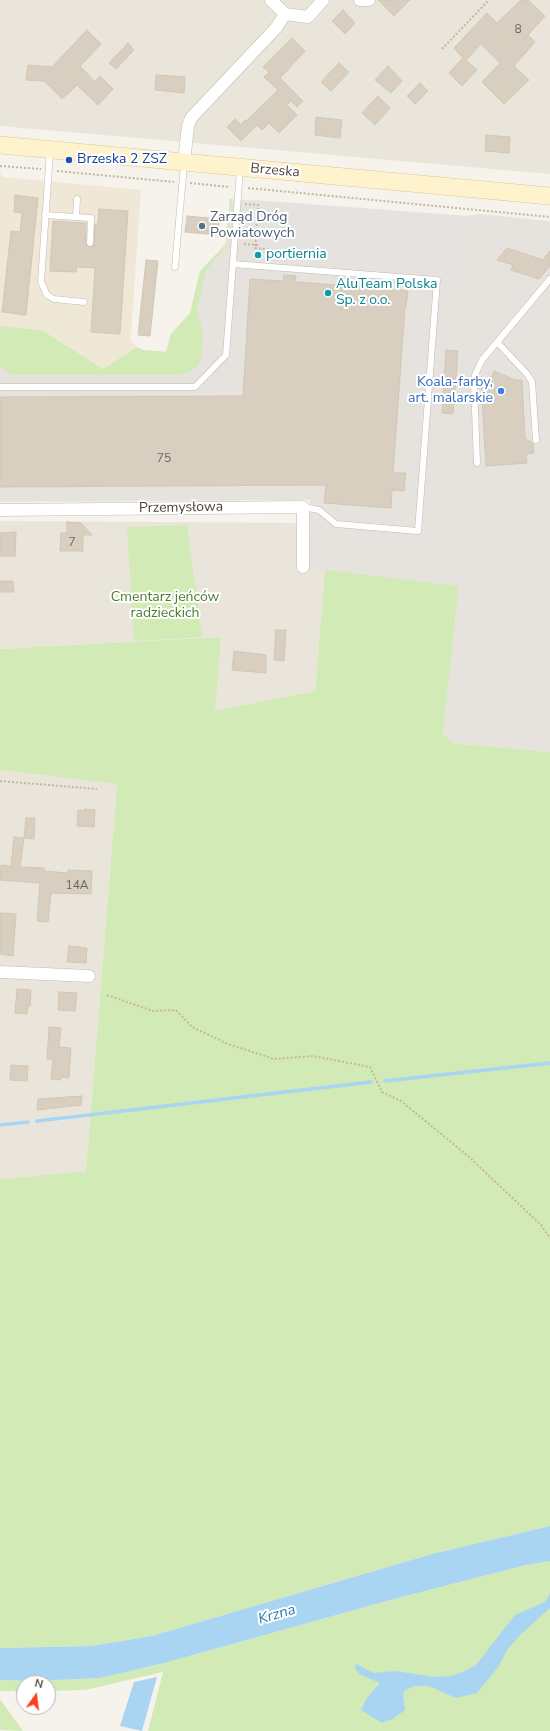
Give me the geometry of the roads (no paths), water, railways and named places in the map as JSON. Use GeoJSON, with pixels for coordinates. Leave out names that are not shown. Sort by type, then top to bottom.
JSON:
{"type":"FeatureCollection","features":[{"type":"Feature","properties":{"kind":"street"},"geometry":{"type":"LineString","coordinates":[[272,0],[286,14],[308,17],[323,0]]}},
{"type":"Feature","properties":{"kind":"street"},"geometry":{"type":"LineString","coordinates":[[360,0],[369,0]]}},
{"type":"Feature","properties":{"kind":"street"},"geometry":{"type":"LineString","coordinates":[[184,162],[188,126],[191,118],[276,28],[286,14]]}},
{"type":"Feature","properties":{"kind":"street","name":"Brzeska"},"geometry":{"type":"LineString","coordinates":[[0,145],[550,196]]}},
{"type":"Feature","properties":{"kind":"street"},"geometry":{"type":"LineString","coordinates":[[303,507],[303,567]]}},
{"type":"Feature","properties":{"kind":"street","name":"Przemysłowa"},"geometry":{"type":"LineString","coordinates":[[0,510],[303,507]]}},
{"type":"Feature","properties":{"kind":"street"},"geometry":{"type":"LineString","coordinates":[[0,972],[89,976]]}},
{"type":"Feature","properties":{"kind":"lane"},"geometry":{"type":"LineString","coordinates":[[50,150],[41,273],[43,289],[47,295],[54,299],[84,302]]}},
{"type":"Feature","properties":{"kind":"lane"},"geometry":{"type":"LineString","coordinates":[[175,267],[184,162]]}},
{"type":"Feature","properties":{"kind":"lane"},"geometry":{"type":"LineString","coordinates":[[0,387],[195,387],[226,355],[240,168]]}},
{"type":"Feature","properties":{"kind":"lane"},"geometry":{"type":"LineString","coordinates":[[76,217],[78,199]]}},
{"type":"Feature","properties":{"kind":"lane"},"geometry":{"type":"LineString","coordinates":[[45,215],[91,218],[90,243]]}},
{"type":"Feature","properties":{"kind":"lane"},"geometry":{"type":"LineString","coordinates":[[233,264],[437,280],[418,531],[336,524],[319,510],[303,507]]}},
{"type":"Feature","properties":{"kind":"lane"},"geometry":{"type":"LineString","coordinates":[[477,463],[475,375],[482,360],[550,279]]}},
{"type":"Feature","properties":{"kind":"lane"},"geometry":{"type":"LineString","coordinates":[[497,342],[527,374],[532,382],[536,440]]}},
{"type":"Feature","properties":{"kind":"water","name":"Krzna"},"geometry":{"type":"Polygon","coordinates":[[[550,1526],[550,1561],[526,1565],[394,1599],[164,1663],[100,1678],[56,1680],[56,1675],[16,1675],[16,1680],[0,1680],[0,1648],[92,1646],[152,1636],[432,1554],[550,1526]]]}},
{"type":"Feature","properties":{"kind":"water"},"geometry":{"type":"Polygon","coordinates":[[[550,1593],[550,1608],[520,1635],[507,1650],[499,1666],[477,1693],[456,1698],[429,1686],[414,1686],[404,1691],[403,1695],[405,1710],[394,1718],[382,1723],[361,1710],[367,1698],[380,1683],[361,1675],[355,1669],[356,1664],[374,1673],[395,1671],[435,1677],[452,1676],[476,1665],[515,1615],[545,1602],[550,1593]]]}},
{"type":"Feature","properties":{"kind":"water"},"geometry":{"type":"Polygon","coordinates":[[[157,1677],[142,1731],[120,1726],[134,1682],[157,1677]]]}},
{"type":"Feature","properties":{"kind":"waterway"},"geometry":{"type":"LineString","coordinates":[[385,1081],[550,1063]]}},
{"type":"Feature","properties":{"kind":"waterway"},"geometry":{"type":"LineString","coordinates":[[37,1121],[371,1082]]}},
{"type":"Feature","properties":{"kind":"waterway"},"geometry":{"type":"LineString","coordinates":[[0,1125],[28,1122]]}},
{"type":"Feature","properties":{"kind":"place","name":"Brzeska 2 ZSZ"},"geometry":{"type":"Point","coordinates":[69,160]}},
{"type":"Feature","properties":{"kind":"place","name":"Zarząd Dróg Powiatowych"},"geometry":{"type":"Point","coordinates":[202,226]}},
{"type":"Feature","properties":{"kind":"place","name":"portiernia"},"geometry":{"type":"Point","coordinates":[258,255]}},
{"type":"Feature","properties":{"kind":"place","name":"AluTeam Polska Sp. z o.o."},"geometry":{"type":"Point","coordinates":[328,293]}},
{"type":"Feature","properties":{"kind":"place","name":"Koala-farby, art. malarskie"},"geometry":{"type":"Point","coordinates":[501,391]}},
{"type":"Feature","properties":{"kind":"park label","name":"Cmentarz jeńców radzieckich"},"geometry":{"type":"Point","coordinates":[165,606]}}]}
